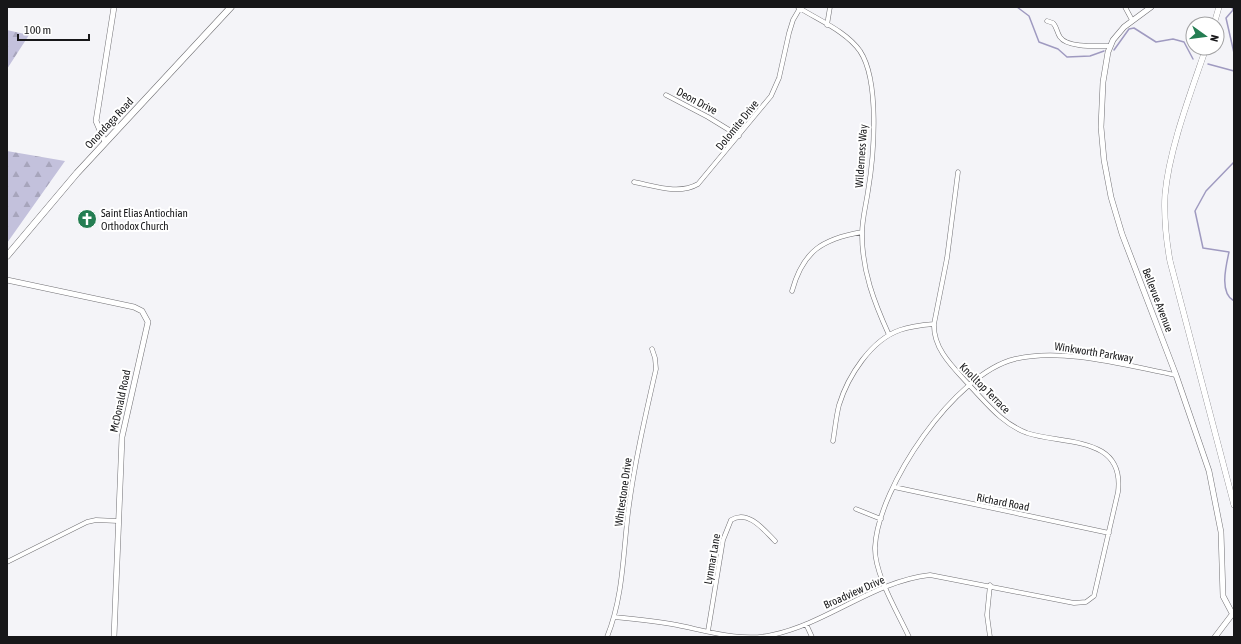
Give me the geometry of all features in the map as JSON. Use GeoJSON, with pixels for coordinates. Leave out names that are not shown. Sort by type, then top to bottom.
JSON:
{"type":"FeatureCollection","features":[{"type":"Feature","properties":{"kind":"main road","name":"Onondaga Road"},"geometry":{"type":"LineString","coordinates":[[7,256],[76,173],[231,7]]}},
{"type":"Feature","properties":{"kind":"main road"},"geometry":{"type":"LineString","coordinates":[[1203,56],[1170,162],[1165,194],[1165,227],[1170,261],[1234,505]]}},
{"type":"Feature","properties":{"kind":"street"},"geometry":{"type":"LineString","coordinates":[[105,142],[96,121],[114,7]]}},
{"type":"Feature","properties":{"kind":"street"},"geometry":{"type":"LineString","coordinates":[[826,25],[830,7]]}},
{"type":"Feature","properties":{"kind":"street"},"geometry":{"type":"LineString","coordinates":[[1125,7],[1132,20]]}},
{"type":"Feature","properties":{"kind":"street","name":"Bellevue Avenue"},"geometry":{"type":"LineString","coordinates":[[1151,7],[1132,20],[1118,34],[1110,46],[1104,72],[1101,127],[1104,160],[1110,191],[1122,234],[1176,375],[1209,471],[1214,491],[1221,532],[1222,590],[1225,601],[1233,613],[1215,637]]}},
{"type":"Feature","properties":{"kind":"street","name":"Wilderness Way"},"geometry":{"type":"LineString","coordinates":[[799,8],[854,45],[866,61],[869,72],[873,113],[873,132],[871,170],[862,232],[868,282],[877,309],[889,336]]}},
{"type":"Feature","properties":{"kind":"street","name":"Dolomite Drive"},"geometry":{"type":"LineString","coordinates":[[634,182],[675,190],[694,187],[711,170],[773,92],[779,78],[793,20],[799,8]]}},
{"type":"Feature","properties":{"kind":"street"},"geometry":{"type":"LineString","coordinates":[[1047,21],[1053,23],[1060,37],[1068,43],[1084,46],[1110,46]]}},
{"type":"Feature","properties":{"kind":"street","name":"Deon Drive"},"geometry":{"type":"LineString","coordinates":[[666,95],[708,117],[739,136]]}},
{"type":"Feature","properties":{"kind":"street","name":"Knolltop Terrace"},"geometry":{"type":"LineString","coordinates":[[958,172],[947,258],[934,324],[935,334],[943,355],[954,370],[970,385],[996,415],[1010,425],[1027,432],[1094,447],[1110,459],[1117,470],[1119,483],[1097,591]]}},
{"type":"Feature","properties":{"kind":"street"},"geometry":{"type":"LineString","coordinates":[[792,291],[799,268],[815,249],[834,238],[862,232]]}},
{"type":"Feature","properties":{"kind":"street","name":"McDonald Road"},"geometry":{"type":"LineString","coordinates":[[7,280],[134,307],[142,311],[146,316],[148,328],[129,399],[122,437],[118,521],[116,637]]}},
{"type":"Feature","properties":{"kind":"street"},"geometry":{"type":"LineString","coordinates":[[833,441],[838,410],[851,378],[873,349],[889,336],[908,327],[934,324]]}},
{"type":"Feature","properties":{"kind":"street","name":"Whitestone Drive"},"geometry":{"type":"LineString","coordinates":[[607,637],[614,616],[624,563],[628,514],[638,453],[656,369],[652,349]]}},
{"type":"Feature","properties":{"kind":"street","name":"Winkworth Parkway"},"geometry":{"type":"LineString","coordinates":[[909,637],[880,574],[875,548],[881,519],[894,487],[918,444],[952,402],[970,385],[991,370],[1007,362],[1034,355],[1050,354],[1068,356],[1176,375]]}},
{"type":"Feature","properties":{"kind":"street","name":"Richard Road"},"geometry":{"type":"LineString","coordinates":[[894,487],[1109,533]]}},
{"type":"Feature","properties":{"kind":"street"},"geometry":{"type":"LineString","coordinates":[[856,509],[881,519]]}},
{"type":"Feature","properties":{"kind":"street","name":"Lynmar Lane"},"geometry":{"type":"LineString","coordinates":[[708,631],[723,540],[731,520],[736,517],[747,517],[775,541]]}},
{"type":"Feature","properties":{"kind":"street"},"geometry":{"type":"LineString","coordinates":[[7,562],[87,522],[96,520],[118,521]]}},
{"type":"Feature","properties":{"kind":"street","name":"Broadview Drive"},"geometry":{"type":"LineString","coordinates":[[614,616],[656,621],[732,636],[755,637],[771,635],[806,624],[913,577],[930,575],[990,585],[1074,603],[1091,600],[1097,591]]}},
{"type":"Feature","properties":{"kind":"street"},"geometry":{"type":"LineString","coordinates":[[990,585],[987,615],[990,637]]}},
{"type":"Feature","properties":{"kind":"street"},"geometry":{"type":"LineString","coordinates":[[806,624],[812,637]]}},
{"type":"Feature","properties":{"kind":"green space"},"geometry":{"type":"Polygon","coordinates":[[[7,30],[29,35],[7,69],[7,30]]]}},
{"type":"Feature","properties":{"kind":"green space"},"geometry":{"type":"Polygon","coordinates":[[[7,151],[65,161],[7,243],[7,151]]]}},
{"type":"Feature","properties":{"kind":"waterway"},"geometry":{"type":"LineString","coordinates":[[1017,7],[1029,16],[1039,42],[1058,49],[1067,57],[1090,56],[1104,51]]}},
{"type":"Feature","properties":{"kind":"waterway"},"geometry":{"type":"LineString","coordinates":[[1232,7],[1233,10],[1226,18],[1234,53]]}},
{"type":"Feature","properties":{"kind":"waterway"},"geometry":{"type":"LineString","coordinates":[[1114,50],[1129,29],[1134,28],[1156,42],[1173,39],[1184,42],[1193,59]]}},
{"type":"Feature","properties":{"kind":"waterway"},"geometry":{"type":"LineString","coordinates":[[1208,64],[1234,71]]}},
{"type":"Feature","properties":{"kind":"waterway"},"geometry":{"type":"LineString","coordinates":[[1234,162],[1206,191],[1195,211],[1203,248],[1229,252],[1225,272],[1225,286],[1226,292],[1234,301]]}},
{"type":"Feature","properties":{"kind":"place","name":"Saint Elias Antiochian Orthodox Church"},"geometry":{"type":"Point","coordinates":[87,219]}}]}
